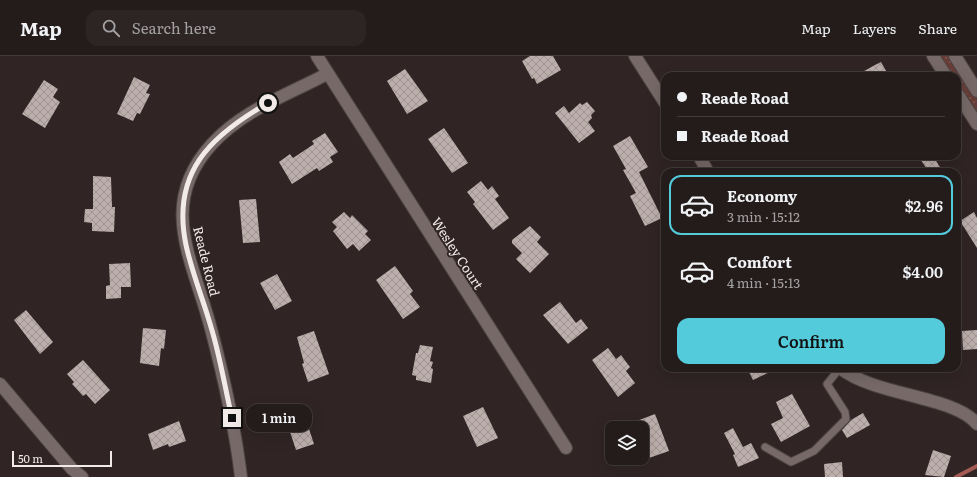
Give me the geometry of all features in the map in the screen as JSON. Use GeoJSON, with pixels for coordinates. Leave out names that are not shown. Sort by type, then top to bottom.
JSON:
{"type":"FeatureCollection","features":[{"type":"Feature","properties":{"kind":"street","name":"Wesley Court"},"geometry":{"type":"LineString","coordinates":[[317,56],[327,74],[566,448]]}},
{"type":"Feature","properties":{"kind":"street"},"geometry":{"type":"LineString","coordinates":[[635,56],[661,97]]}},
{"type":"Feature","properties":{"kind":"street"},"geometry":{"type":"LineString","coordinates":[[933,56],[943,72]]}},
{"type":"Feature","properties":{"kind":"street"},"geometry":{"type":"LineString","coordinates":[[955,56],[977,91]]}},
{"type":"Feature","properties":{"kind":"street","name":"Reade Road"},"geometry":{"type":"LineString","coordinates":[[241,477],[236,434],[211,328],[186,246],[183,224],[183,203],[187,180],[198,161],[212,143],[240,119],[268,103],[298,90],[327,74]]}},
{"type":"Feature","properties":{"kind":"street"},"geometry":{"type":"LineString","coordinates":[[961,99],[977,124]]}},
{"type":"Feature","properties":{"kind":"street"},"geometry":{"type":"LineString","coordinates":[[848,372],[873,385],[951,408],[969,416],[977,424]]}},
{"type":"Feature","properties":{"kind":"street"},"geometry":{"type":"LineString","coordinates":[[0,384],[72,469],[82,477]]}},
{"type":"Feature","properties":{"kind":"lane"},"geometry":{"type":"LineString","coordinates":[[765,447],[791,462],[814,451],[846,419],[845,412],[827,384],[837,372]]}},
{"type":"Feature","properties":{"kind":"shaded area"},"geometry":{"type":"Polygon","coordinates":[[[939,56],[950,56],[960,72],[949,72],[939,56]]]}},
{"type":"Feature","properties":{"kind":"shaded area"},"geometry":{"type":"Polygon","coordinates":[[[961,74],[977,99],[977,116],[961,91],[961,74]]]}},
{"type":"Feature","properties":{"kind":"building"},"geometry":{"type":"Polygon","coordinates":[[[530,56],[553,56],[561,70],[537,84],[534,78],[532,79],[522,61],[530,56]]]}},
{"type":"Feature","properties":{"kind":"building"},"geometry":{"type":"Polygon","coordinates":[[[881,62],[887,72],[862,72],[881,62]]]}},
{"type":"Feature","properties":{"kind":"building"},"geometry":{"type":"Polygon","coordinates":[[[405,69],[428,101],[407,114],[387,81],[405,69]]]}},
{"type":"Feature","properties":{"kind":"building"},"geometry":{"type":"Polygon","coordinates":[[[134,77],[150,85],[146,93],[150,94],[140,114],[137,113],[133,121],[117,114],[134,77]]]}},
{"type":"Feature","properties":{"kind":"building"},"geometry":{"type":"Polygon","coordinates":[[[44,80],[58,89],[53,97],[60,102],[45,128],[22,114],[44,80]]]}},
{"type":"Feature","properties":{"kind":"building"},"geometry":{"type":"Polygon","coordinates":[[[587,102],[595,111],[591,115],[592,118],[588,122],[595,131],[579,143],[555,113],[564,106],[569,113],[580,103],[582,105],[587,102]]]}},
{"type":"Feature","properties":{"kind":"building"},"geometry":{"type":"Polygon","coordinates":[[[444,128],[468,163],[452,173],[428,139],[444,128]]]}},
{"type":"Feature","properties":{"kind":"building"},"geometry":{"type":"Polygon","coordinates":[[[325,133],[338,152],[330,157],[333,162],[319,171],[317,168],[292,184],[279,162],[290,154],[293,158],[314,144],[312,141],[325,133]]]}},
{"type":"Feature","properties":{"kind":"building"},"geometry":{"type":"Polygon","coordinates":[[[630,136],[648,167],[639,172],[661,218],[645,226],[630,196],[636,193],[623,170],[626,169],[613,146],[630,136]]]}},
{"type":"Feature","properties":{"kind":"building"},"geometry":{"type":"Polygon","coordinates":[[[921,160],[936,160],[940,168],[926,168],[921,160]]]}},
{"type":"Feature","properties":{"kind":"building"},"geometry":{"type":"Polygon","coordinates":[[[93,176],[111,177],[112,207],[115,207],[114,232],[92,231],[92,223],[84,222],[85,209],[93,209],[93,176]]]}},
{"type":"Feature","properties":{"kind":"building"},"geometry":{"type":"Polygon","coordinates":[[[481,181],[488,190],[492,186],[499,196],[495,199],[509,218],[493,230],[473,204],[475,202],[467,192],[481,181]]]}},
{"type":"Feature","properties":{"kind":"building"},"geometry":{"type":"Polygon","coordinates":[[[256,199],[260,242],[243,243],[239,200],[256,199]]]}},
{"type":"Feature","properties":{"kind":"building"},"geometry":{"type":"Polygon","coordinates":[[[344,212],[350,218],[352,215],[368,231],[365,234],[371,240],[359,251],[353,244],[347,249],[333,231],[337,227],[332,222],[344,212]]]}},
{"type":"Feature","properties":{"kind":"building"},"geometry":{"type":"Polygon","coordinates":[[[974,212],[977,218],[977,248],[961,223],[961,220],[974,212]]]}},
{"type":"Feature","properties":{"kind":"building"},"geometry":{"type":"Polygon","coordinates":[[[530,226],[541,237],[537,242],[549,254],[530,273],[516,259],[522,253],[512,243],[512,240],[530,226]]]}},
{"type":"Feature","properties":{"kind":"building"},"geometry":{"type":"Polygon","coordinates":[[[130,263],[131,287],[121,287],[121,298],[106,299],[106,286],[110,285],[109,264],[130,263]]]}},
{"type":"Feature","properties":{"kind":"building"},"geometry":{"type":"Polygon","coordinates":[[[395,266],[413,291],[410,294],[420,307],[403,319],[376,280],[395,266]]]}},
{"type":"Feature","properties":{"kind":"building"},"geometry":{"type":"Polygon","coordinates":[[[277,274],[292,301],[275,310],[260,283],[277,274]]]}},
{"type":"Feature","properties":{"kind":"building"},"geometry":{"type":"Polygon","coordinates":[[[560,302],[576,323],[581,319],[588,328],[568,344],[543,315],[560,302]]]}},
{"type":"Feature","properties":{"kind":"building"},"geometry":{"type":"Polygon","coordinates":[[[26,310],[53,342],[40,354],[14,320],[26,310]]]}},
{"type":"Feature","properties":{"kind":"building"},"geometry":{"type":"Polygon","coordinates":[[[143,328],[166,330],[164,349],[161,348],[159,366],[140,363],[143,328]]]}},
{"type":"Feature","properties":{"kind":"building"},"geometry":{"type":"Polygon","coordinates":[[[977,330],[977,349],[963,350],[962,331],[977,330]]]}},
{"type":"Feature","properties":{"kind":"building"},"geometry":{"type":"Polygon","coordinates":[[[314,331],[329,374],[308,382],[302,364],[304,363],[297,337],[314,331]]]}},
{"type":"Feature","properties":{"kind":"building"},"geometry":{"type":"Polygon","coordinates":[[[420,345],[433,347],[430,361],[433,362],[431,368],[433,369],[431,383],[416,380],[416,376],[412,375],[416,353],[418,353],[420,345]]]}},
{"type":"Feature","properties":{"kind":"building"},"geometry":{"type":"Polygon","coordinates":[[[608,348],[616,359],[621,355],[630,367],[626,371],[635,383],[618,397],[592,360],[608,348]]]}},
{"type":"Feature","properties":{"kind":"building"},"geometry":{"type":"Polygon","coordinates":[[[83,360],[110,390],[95,404],[86,394],[83,396],[72,384],[74,382],[67,374],[83,360]]]}},
{"type":"Feature","properties":{"kind":"building"},"geometry":{"type":"Polygon","coordinates":[[[749,372],[770,372],[753,380],[749,372]]]}},
{"type":"Feature","properties":{"kind":"building"},"geometry":{"type":"Polygon","coordinates":[[[792,394],[810,426],[781,442],[771,424],[783,418],[776,402],[792,394]]]}},
{"type":"Feature","properties":{"kind":"building"},"geometry":{"type":"Polygon","coordinates":[[[483,407],[498,438],[477,447],[463,416],[483,407]]]}},
{"type":"Feature","properties":{"kind":"building"},"geometry":{"type":"Polygon","coordinates":[[[863,413],[870,425],[847,438],[842,430],[851,420],[863,413]]]}},
{"type":"Feature","properties":{"kind":"building"},"geometry":{"type":"Polygon","coordinates":[[[655,414],[669,451],[649,458],[649,421],[637,421],[655,414]]]}},
{"type":"Feature","properties":{"kind":"building"},"geometry":{"type":"Polygon","coordinates":[[[306,420],[314,444],[296,450],[288,426],[306,420]]]}},
{"type":"Feature","properties":{"kind":"building"},"geometry":{"type":"Polygon","coordinates":[[[179,421],[186,441],[169,447],[168,444],[153,450],[148,434],[179,421]]]}},
{"type":"Feature","properties":{"kind":"building"},"geometry":{"type":"Polygon","coordinates":[[[733,428],[743,447],[751,443],[759,458],[738,467],[733,455],[735,454],[724,433],[733,428]]]}},
{"type":"Feature","properties":{"kind":"building"},"geometry":{"type":"Polygon","coordinates":[[[933,450],[951,456],[944,477],[925,475],[933,450]]]}},
{"type":"Feature","properties":{"kind":"building"},"geometry":{"type":"Polygon","coordinates":[[[842,462],[843,477],[825,477],[824,464],[842,462]]]}},
{"type":"Feature","properties":{"kind":"waterway"},"geometry":{"type":"LineString","coordinates":[[956,477],[977,466]]}},
{"type":"Feature","properties":{"kind":"route"},"geometry":{"type":"LineString","coordinates":[[232,418],[211,328],[186,246],[183,224],[183,203],[187,180],[198,161],[212,143],[240,119],[268,103]]}}]}
